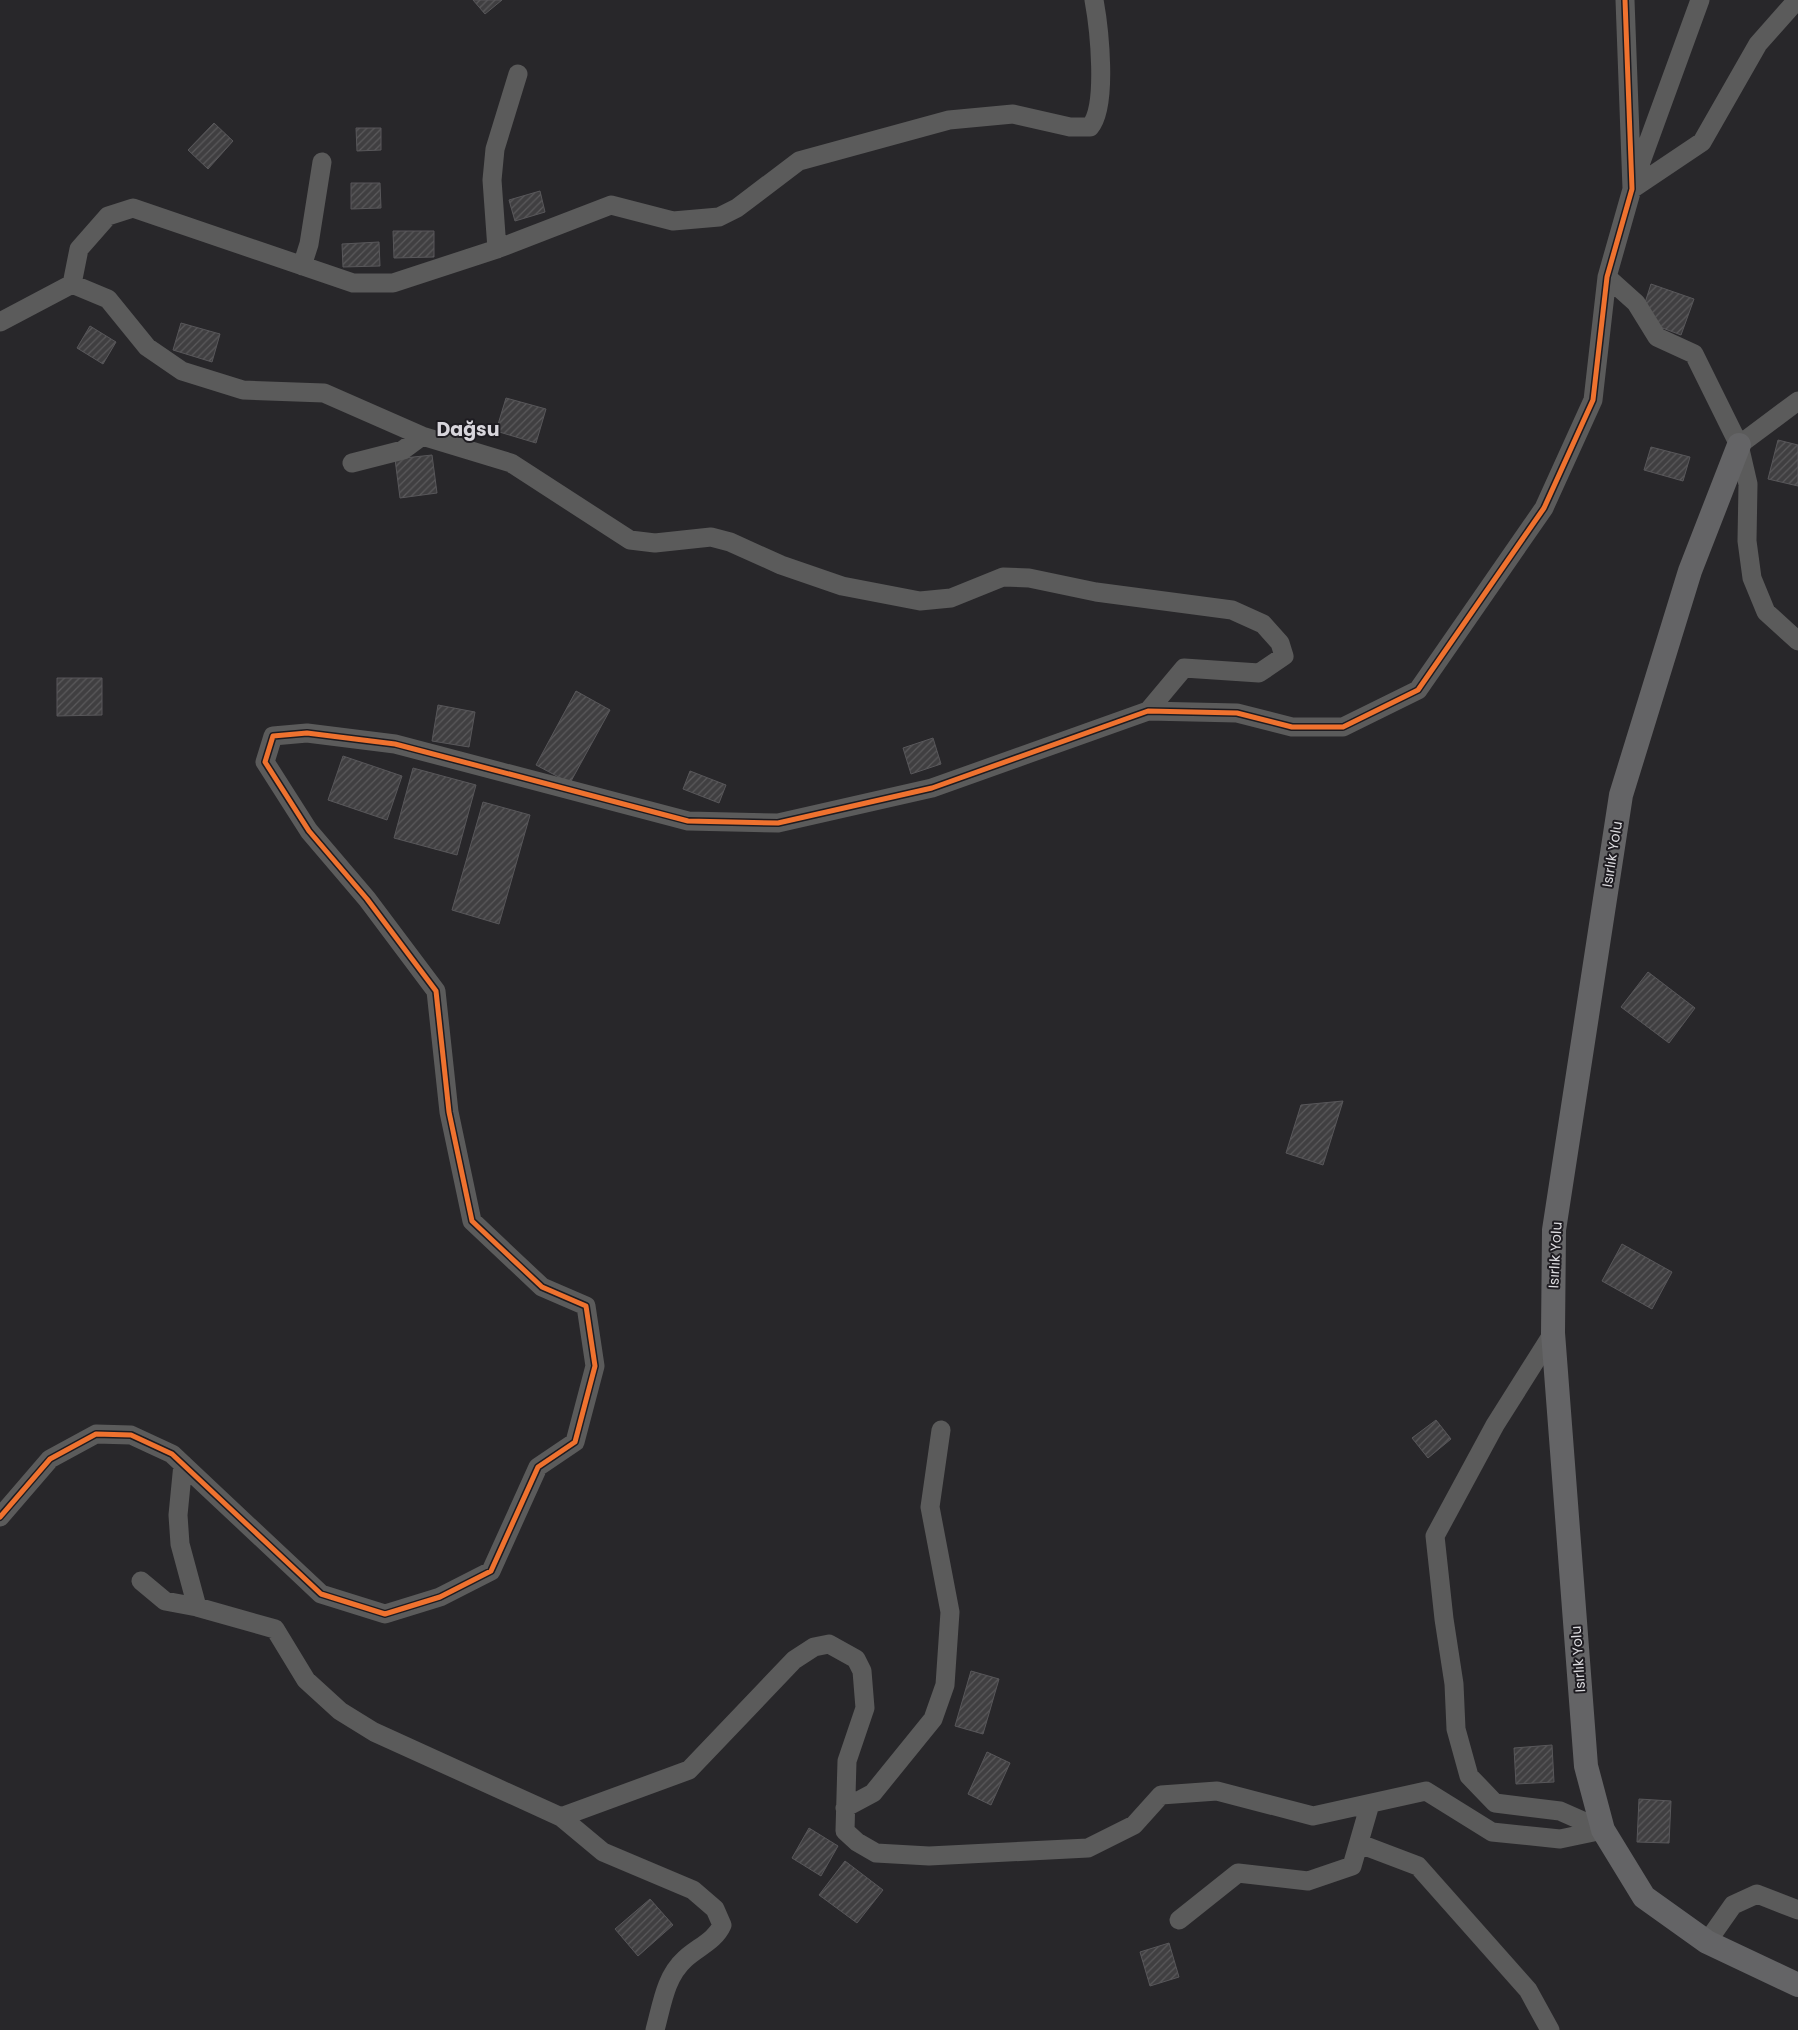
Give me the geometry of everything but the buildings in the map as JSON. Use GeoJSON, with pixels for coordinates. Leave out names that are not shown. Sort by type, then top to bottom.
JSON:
{"type":"FeatureCollection","features":[{"type":"Feature","properties":{"kind":"main road","name":"Isırlık Yolu"},"geometry":{"type":"LineString","coordinates":[[1739,445],[1690,571],[1621,795],[1554,1230],[1553,1333],[1586,1766],[1603,1830],[1644,1897],[1707,1942],[1798,1985]]}},
{"type":"Feature","properties":{"kind":"street"},"geometry":{"type":"LineString","coordinates":[[72,284],[79,249],[108,216],[133,208],[353,283],[393,282],[498,249],[611,205],[673,221],[719,217],[737,208],[799,161],[949,120],[1013,114],[1070,127],[1090,127],[1094,122],[1101,84],[1098,26],[1094,0]]}},
{"type":"Feature","properties":{"kind":"street"},"geometry":{"type":"LineString","coordinates":[[1625,0],[1632,189]]}},
{"type":"Feature","properties":{"kind":"street"},"geometry":{"type":"LineString","coordinates":[[0,1518],[50,1459],[96,1434],[131,1436],[172,1454],[321,1594],[385,1614],[440,1597],[491,1570],[538,1467],[575,1442],[595,1366],[586,1306],[542,1287],[472,1221],[449,1112],[436,991],[367,899],[309,831],[265,762],[273,736],[307,732],[396,744],[688,821],[778,822],[932,788],[1148,711],[1237,713],[1292,727],[1343,727],[1418,690],[1544,508],[1592,400],[1607,277],[1632,189],[1700,0]]}},
{"type":"Feature","properties":{"kind":"street"},"geometry":{"type":"LineString","coordinates":[[1632,189],[1702,142],[1758,44],[1797,0]]}},
{"type":"Feature","properties":{"kind":"street"},"geometry":{"type":"LineString","coordinates":[[498,249],[492,180],[494,150],[518,74]]}},
{"type":"Feature","properties":{"kind":"street"},"geometry":{"type":"LineString","coordinates":[[302,266],[309,244],[322,162]]}},
{"type":"Feature","properties":{"kind":"street"},"geometry":{"type":"LineString","coordinates":[[1607,277],[1636,303],[1657,337],[1694,354],[1739,445],[1748,484],[1747,541],[1752,578],[1766,612],[1798,641]]}},
{"type":"Feature","properties":{"kind":"street"},"geometry":{"type":"LineString","coordinates":[[0,322],[72,284]]}},
{"type":"Feature","properties":{"kind":"street"},"geometry":{"type":"LineString","coordinates":[[72,284],[108,300],[147,348],[182,371],[243,390],[324,393],[422,436],[511,463],[630,540],[655,543],[711,537],[730,542],[782,565],[842,586],[920,601],[951,598],[1003,577],[1029,578],[1096,592],[1232,610],[1263,624],[1280,643],[1284,656],[1259,673],[1184,668],[1148,711]]}},
{"type":"Feature","properties":{"kind":"street"},"geometry":{"type":"LineString","coordinates":[[1739,445],[1798,401]]}},
{"type":"Feature","properties":{"kind":"street"},"geometry":{"type":"LineString","coordinates":[[352,463],[404,450],[422,436]]}},
{"type":"Feature","properties":{"kind":"street"},"geometry":{"type":"LineString","coordinates":[[1553,1333],[1495,1425],[1435,1536],[1454,1684],[1456,1729],[1469,1776],[1495,1803],[1560,1811],[1603,1830]]}},
{"type":"Feature","properties":{"kind":"street"},"geometry":{"type":"LineString","coordinates":[[844,1808],[873,1793],[933,1719],[945,1685],[950,1612],[930,1507],[941,1430]]}},
{"type":"Feature","properties":{"kind":"street"},"geometry":{"type":"LineString","coordinates":[[183,1464],[178,1515],[180,1544],[197,1607]]}},
{"type":"Feature","properties":{"kind":"street"},"geometry":{"type":"LineString","coordinates":[[141,1581],[165,1601],[197,1607],[275,1629],[306,1680],[340,1711],[367,1728],[561,1817],[603,1852],[693,1890],[716,1909],[722,1925],[718,1935],[684,1959],[669,1979],[654,2030]]}},
{"type":"Feature","properties":{"kind":"street"},"geometry":{"type":"LineString","coordinates":[[561,1817],[689,1770],[794,1660],[814,1647],[829,1644],[856,1659],[862,1671],[865,1708],[847,1761],[844,1808],[845,1831],[876,1853],[929,1856],[1088,1848],[1134,1825],[1161,1795],[1217,1791],[1313,1816],[1426,1792],[1492,1832],[1560,1839],[1603,1830]]}},
{"type":"Feature","properties":{"kind":"street"},"geometry":{"type":"LineString","coordinates":[[1179,1920],[1238,1873],[1308,1880],[1352,1866],[1360,1844],[1370,1804]]}},
{"type":"Feature","properties":{"kind":"street"},"geometry":{"type":"LineString","coordinates":[[1360,1844],[1418,1866],[1528,1990],[1550,2030]]}},
{"type":"Feature","properties":{"kind":"street"},"geometry":{"type":"LineString","coordinates":[[1707,1942],[1733,1905],[1757,1894],[1798,1910]]}},
{"type":"Feature","properties":{"kind":"cycle path"},"geometry":{"type":"LineString","coordinates":[[0,1517],[50,1459],[96,1434],[131,1435],[172,1454],[321,1594],[385,1614],[440,1597],[491,1571],[538,1467],[575,1442],[595,1366],[586,1306],[542,1287],[472,1221],[449,1112],[436,991],[367,899],[309,831],[265,762],[273,736],[307,733],[395,744],[688,821],[778,823],[932,788],[1148,711],[1237,713],[1292,727],[1343,727],[1418,690],[1544,508],[1593,400],[1607,277],[1632,189],[1625,0]]}},
{"type":"Feature","properties":{"kind":"district","name":"Dağsu"},"geometry":{"type":"Point","coordinates":[468,429]}}]}
